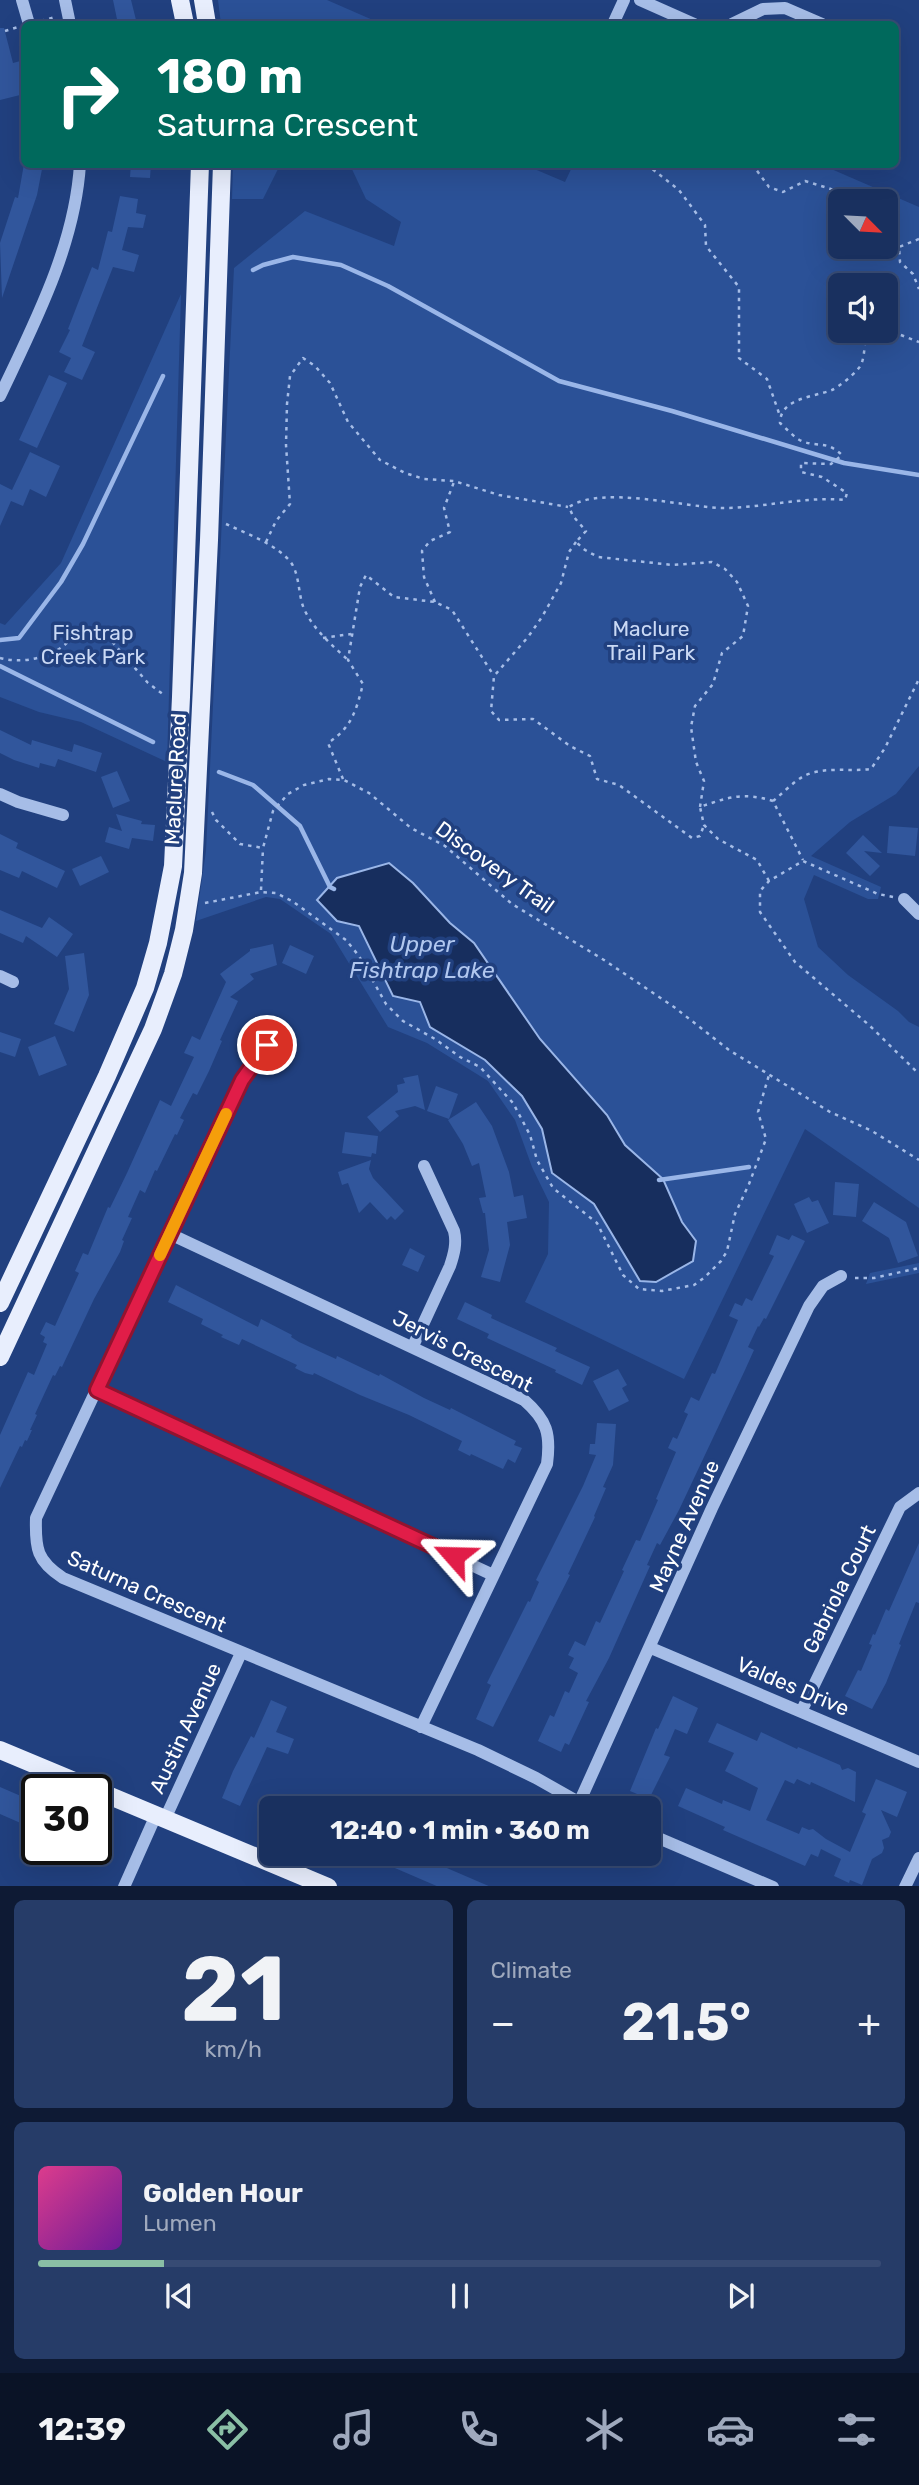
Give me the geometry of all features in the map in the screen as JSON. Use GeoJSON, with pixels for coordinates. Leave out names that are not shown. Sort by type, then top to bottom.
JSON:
{"type":"FeatureCollection","features":[{"type":"Feature","properties":{"kind":"main road"},"geometry":{"type":"LineString","coordinates":[[180,0],[184,21]]}},
{"type":"Feature","properties":{"kind":"main road"},"geometry":{"type":"LineString","coordinates":[[203,0],[206,21]]}},
{"type":"Feature","properties":{"kind":"main road","name":"Maclure Road"},"geometry":{"type":"LineString","coordinates":[[0,1303],[107,1076],[145,988],[158,943],[173,866],[200,168]]}},
{"type":"Feature","properties":{"kind":"main road","name":"Maclure Road"},"geometry":{"type":"LineString","coordinates":[[0,1357],[153,1029],[173,974],[188,907],[193,873],[202,698],[222,168]]}},
{"type":"Feature","properties":{"kind":"main road"},"geometry":{"type":"LineString","coordinates":[[0,1750],[328,1886]]}},
{"type":"Feature","properties":{"kind":"street"},"geometry":{"type":"LineString","coordinates":[[22,0],[26,21]]}},
{"type":"Feature","properties":{"kind":"street"},"geometry":{"type":"LineString","coordinates":[[614,21],[624,0]]}},
{"type":"Feature","properties":{"kind":"street"},"geometry":{"type":"LineString","coordinates":[[640,0],[687,21]]}},
{"type":"Feature","properties":{"kind":"street"},"geometry":{"type":"LineString","coordinates":[[738,21],[763,9],[785,8],[815,21]]}},
{"type":"Feature","properties":{"kind":"street"},"geometry":{"type":"LineString","coordinates":[[0,396],[50,284],[71,221],[79,168]]}},
{"type":"Feature","properties":{"kind":"street"},"geometry":{"type":"LineString","coordinates":[[0,794],[63,815]]}},
{"type":"Feature","properties":{"kind":"street"},"geometry":{"type":"LineString","coordinates":[[904,899],[919,914]]}},
{"type":"Feature","properties":{"kind":"street"},"geometry":{"type":"LineString","coordinates":[[0,976],[13,982]]}},
{"type":"Feature","properties":{"kind":"street","name":"Saturna Crescent"},"geometry":{"type":"LineString","coordinates":[[280,1027],[242,1080],[36,1518],[35,1542],[40,1558],[49,1569],[63,1578],[478,1750],[567,1796]]}},
{"type":"Feature","properties":{"kind":"street"},"geometry":{"type":"LineString","coordinates":[[413,1346],[450,1266],[456,1239],[424,1166]]}},
{"type":"Feature","properties":{"kind":"street","name":"Jervis Crescent"},"geometry":{"type":"LineString","coordinates":[[170,1234],[524,1400],[537,1412],[548,1432],[547,1464],[421,1727]]}},
{"type":"Feature","properties":{"kind":"street","name":"Mayne Avenue"},"geometry":{"type":"LineString","coordinates":[[588,1796],[693,1551],[809,1306],[823,1286],[841,1276]]}},
{"type":"Feature","properties":{"kind":"street"},"geometry":{"type":"LineString","coordinates":[[97,1390],[493,1575]]}},
{"type":"Feature","properties":{"kind":"street","name":"Gabriola Court"},"geometry":{"type":"LineString","coordinates":[[802,1710],[900,1507],[919,1493]]}},
{"type":"Feature","properties":{"kind":"street","name":"Valdes Drive"},"geometry":{"type":"LineString","coordinates":[[651,1648],[919,1762]]}},
{"type":"Feature","properties":{"kind":"street","name":"Austin Avenue"},"geometry":{"type":"LineString","coordinates":[[124,1886],[241,1653]]}},
{"type":"Feature","properties":{"kind":"street"},"geometry":{"type":"LineString","coordinates":[[661,1839],[773,1886]]}},
{"type":"Feature","properties":{"kind":"street"},"geometry":{"type":"LineString","coordinates":[[905,1886],[919,1858]]}},
{"type":"Feature","properties":{"kind":"path"},"geometry":{"type":"LineString","coordinates":[[41,21],[68,13]]}},
{"type":"Feature","properties":{"kind":"path"},"geometry":{"type":"LineString","coordinates":[[5,32],[21,27]]}},
{"type":"Feature","properties":{"kind":"path"},"geometry":{"type":"LineString","coordinates":[[266,542],[276,521],[290,504],[286,445],[287,404],[290,376],[303,358],[315,366],[330,383],[348,422],[380,460],[424,479],[454,481],[499,495],[569,507],[576,502],[593,499],[633,498],[686,506],[725,508],[823,498],[845,500],[847,493],[822,477],[801,472],[800,463],[831,464],[842,455],[824,443],[806,442],[797,438],[780,423],[767,379],[738,358],[739,286],[706,246],[705,225],[679,190],[651,168]]}},
{"type":"Feature","properties":{"kind":"path"},"geometry":{"type":"LineString","coordinates":[[755,168],[769,187],[783,192],[805,181],[831,189]]}},
{"type":"Feature","properties":{"kind":"path"},"geometry":{"type":"LineString","coordinates":[[919,239],[899,247],[900,262],[913,274],[919,289]]}},
{"type":"Feature","properties":{"kind":"path"},"geometry":{"type":"LineString","coordinates":[[780,417],[784,408],[802,398],[834,389],[860,368],[865,343],[888,330],[919,342]]}},
{"type":"Feature","properties":{"kind":"path"},"geometry":{"type":"LineString","coordinates":[[435,602],[425,577],[422,551],[430,541],[450,532],[444,508],[454,481]]}},
{"type":"Feature","properties":{"kind":"path"},"geometry":{"type":"LineString","coordinates":[[569,507],[586,531],[569,552],[561,583],[542,617],[494,676],[491,711],[499,720],[533,719],[570,746],[590,756],[597,779],[619,785],[692,838],[700,836],[704,825]]}},
{"type":"Feature","properties":{"kind":"path"},"geometry":{"type":"LineString","coordinates":[[218,520],[266,542],[290,561],[304,609],[323,638],[348,660],[363,684],[356,709],[344,733],[328,743],[344,780]]}},
{"type":"Feature","properties":{"kind":"path"},"geometry":{"type":"LineString","coordinates":[[576,542],[598,557],[673,565],[712,562],[737,582],[748,606],[743,636],[722,653],[713,684],[695,706],[691,727],[696,762],[704,781],[700,807],[704,825],[718,839],[757,860],[769,881]]}},
{"type":"Feature","properties":{"kind":"path"},"geometry":{"type":"LineString","coordinates":[[348,660],[360,587],[366,575],[394,597],[435,602],[452,610],[494,676]]}},
{"type":"Feature","properties":{"kind":"path"},"geometry":{"type":"LineString","coordinates":[[0,658],[21,662],[58,650],[77,633],[90,627],[101,629],[148,683],[166,697],[170,697]]}},
{"type":"Feature","properties":{"kind":"path"},"geometry":{"type":"LineString","coordinates":[[323,638],[352,634]]}},
{"type":"Feature","properties":{"kind":"path"},"geometry":{"type":"LineString","coordinates":[[773,801],[805,776],[833,770],[851,772],[871,769],[885,748],[919,679]]}},
{"type":"Feature","properties":{"kind":"path","name":"Discovery Trail"},"geometry":{"type":"LineString","coordinates":[[261,892],[263,848],[273,811],[288,794],[304,785],[329,779],[344,780],[369,793],[411,828],[444,846],[512,904],[604,960],[674,1007],[729,1051],[830,1112],[872,1132],[919,1160]]}},
{"type":"Feature","properties":{"kind":"path"},"geometry":{"type":"LineString","coordinates":[[700,807],[753,795],[773,801],[803,861],[878,894],[904,899]]}},
{"type":"Feature","properties":{"kind":"path"},"geometry":{"type":"LineString","coordinates":[[213,800],[212,813],[216,820],[240,845],[263,848]]}},
{"type":"Feature","properties":{"kind":"path"},"geometry":{"type":"LineString","coordinates":[[803,861],[769,881],[760,891],[760,912],[794,962],[869,1025],[919,1074]]}},
{"type":"Feature","properties":{"kind":"path"},"geometry":{"type":"LineString","coordinates":[[188,907],[261,892],[276,893],[292,901],[346,940],[359,956],[386,1004],[403,1021],[435,1039],[460,1058],[480,1067],[513,1103],[530,1135],[537,1160],[553,1188],[597,1223],[623,1275],[639,1289],[662,1291],[694,1285],[722,1261],[727,1251],[735,1214],[766,1139],[758,1112],[769,1075]]}},
{"type":"Feature","properties":{"kind":"path"},"geometry":{"type":"LineString","coordinates":[[841,1276],[864,1279],[919,1268]]}},
{"type":"Feature","properties":{"kind":"green space"},"geometry":{"type":"Polygon","coordinates":[[[218,0],[327,0],[375,21],[221,21],[218,0]]]}},
{"type":"Feature","properties":{"kind":"green space"},"geometry":{"type":"Polygon","coordinates":[[[233,168],[278,168],[263,199],[232,199],[233,168]]]}},
{"type":"Feature","properties":{"kind":"green space","name":"Maclure Trail Park"},"geometry":{"type":"Polygon","coordinates":[[[351,168],[532,168],[565,182],[572,168],[829,168],[877,189],[828,189],[828,259],[898,259],[898,198],[919,207],[919,766],[896,794],[850,822],[811,856],[881,887],[878,899],[868,899],[814,875],[804,899],[818,947],[848,975],[919,1027],[919,1208],[805,1129],[684,1379],[525,1302],[548,1254],[549,1202],[532,1167],[515,1120],[488,1081],[427,1043],[388,1027],[331,934],[280,899],[266,897],[196,921],[206,851],[234,268],[305,211],[394,246],[401,222],[366,199],[351,168]]]}},
{"type":"Feature","properties":{"kind":"green space","name":"Fishtrap Creek Park"},"geometry":{"type":"Polygon","coordinates":[[[181,294],[167,762],[81,722],[39,712],[0,697],[0,623],[5,625],[61,563],[181,294]]]}},
{"type":"Feature","properties":{"kind":"green space"},"geometry":{"type":"Polygon","coordinates":[[[919,1263],[919,1273],[866,1284],[870,1273],[919,1263]]]}},
{"type":"Feature","properties":{"kind":"water","name":"Upper Fishtrap Lake"},"geometry":{"type":"Polygon","coordinates":[[[389,863],[474,943],[540,1039],[607,1115],[625,1145],[663,1179],[682,1222],[696,1241],[693,1261],[656,1282],[640,1281],[594,1204],[552,1173],[542,1129],[522,1096],[485,1060],[430,1027],[420,1002],[393,996],[359,926],[337,921],[317,900],[337,878],[389,863]]]}},
{"type":"Feature","properties":{"kind":"building"},"geometry":{"type":"Polygon","coordinates":[[[113,0],[131,0],[136,21],[117,21],[113,0]]]}},
{"type":"Feature","properties":{"kind":"building"},"geometry":{"type":"Polygon","coordinates":[[[0,28],[4,28],[13,63],[21,61],[21,95],[0,100],[0,28]]]}},
{"type":"Feature","properties":{"kind":"building"},"geometry":{"type":"Polygon","coordinates":[[[23,168],[42,168],[37,195],[2,298],[0,243],[15,197],[18,198],[23,168]]]}},
{"type":"Feature","properties":{"kind":"building"},"geometry":{"type":"Polygon","coordinates":[[[131,168],[151,168],[150,178],[130,177],[131,168]]]}},
{"type":"Feature","properties":{"kind":"building"},"geometry":{"type":"Polygon","coordinates":[[[120,196],[138,199],[136,213],[146,215],[143,228],[128,227],[122,250],[139,255],[134,272],[113,267],[82,346],[95,352],[82,380],[64,372],[71,358],[59,352],[70,330],[68,329],[92,267],[98,270],[108,231],[112,232],[120,196]]]}},
{"type":"Feature","properties":{"kind":"building"},"geometry":{"type":"Polygon","coordinates":[[[49,375],[67,383],[37,448],[19,440],[49,375]]]}},
{"type":"Feature","properties":{"kind":"building"},"geometry":{"type":"Polygon","coordinates":[[[30,452],[60,466],[46,497],[30,489],[23,506],[11,501],[0,526],[0,484],[12,490],[30,452]]]}},
{"type":"Feature","properties":{"kind":"building"},"geometry":{"type":"Polygon","coordinates":[[[0,730],[31,745],[32,740],[72,752],[74,744],[102,753],[96,772],[58,759],[55,767],[40,763],[39,768],[14,760],[0,753],[0,730]]]}},
{"type":"Feature","properties":{"kind":"building"},"geometry":{"type":"Polygon","coordinates":[[[117,771],[130,801],[113,808],[101,777],[117,771]]]}},
{"type":"Feature","properties":{"kind":"building"},"geometry":{"type":"Polygon","coordinates":[[[116,814],[142,821],[141,824],[155,825],[153,841],[132,838],[129,849],[105,842],[109,827],[122,831],[116,814]]]}},
{"type":"Feature","properties":{"kind":"building"},"geometry":{"type":"Polygon","coordinates":[[[889,826],[918,828],[915,856],[887,853],[889,826]]]}},
{"type":"Feature","properties":{"kind":"building"},"geometry":{"type":"Polygon","coordinates":[[[0,834],[18,843],[16,848],[65,871],[57,888],[22,871],[19,878],[0,870],[0,834]]]}},
{"type":"Feature","properties":{"kind":"building"},"geometry":{"type":"Polygon","coordinates":[[[863,835],[882,853],[864,851],[880,866],[870,876],[846,853],[863,835]]]}},
{"type":"Feature","properties":{"kind":"building"},"geometry":{"type":"Polygon","coordinates":[[[101,856],[109,872],[80,886],[72,869],[101,856]]]}},
{"type":"Feature","properties":{"kind":"building"},"geometry":{"type":"Polygon","coordinates":[[[0,910],[42,928],[49,917],[73,934],[57,957],[26,936],[23,943],[0,933],[0,910]]]}},
{"type":"Feature","properties":{"kind":"building"},"geometry":{"type":"Polygon","coordinates":[[[273,944],[277,965],[250,974],[254,979],[230,997],[238,1001],[209,1071],[197,1095],[193,1093],[180,1118],[184,1120],[177,1135],[175,1134],[157,1171],[155,1170],[145,1193],[140,1190],[128,1217],[132,1218],[122,1240],[124,1241],[120,1252],[62,1367],[53,1375],[35,1414],[37,1415],[27,1441],[20,1446],[0,1488],[0,1435],[28,1372],[34,1375],[47,1344],[43,1342],[45,1337],[40,1334],[46,1322],[55,1326],[79,1273],[75,1271],[83,1253],[88,1255],[160,1100],[171,1106],[194,1057],[184,1053],[192,1036],[200,1040],[226,982],[220,974],[250,949],[273,944]]]}},
{"type":"Feature","properties":{"kind":"building"},"geometry":{"type":"Polygon","coordinates":[[[290,945],[314,956],[306,974],[282,963],[290,945]]]}},
{"type":"Feature","properties":{"kind":"building"},"geometry":{"type":"Polygon","coordinates":[[[84,953],[89,995],[74,1032],[54,1024],[69,989],[65,956],[84,953]]]}},
{"type":"Feature","properties":{"kind":"building"},"geometry":{"type":"Polygon","coordinates":[[[0,1032],[21,1039],[15,1057],[0,1052],[0,1032]]]}},
{"type":"Feature","properties":{"kind":"building"},"geometry":{"type":"Polygon","coordinates":[[[55,1036],[67,1065],[39,1076],[28,1047],[55,1036]]]}},
{"type":"Feature","properties":{"kind":"building"},"geometry":{"type":"Polygon","coordinates":[[[418,1075],[425,1110],[415,1106],[395,1111],[399,1116],[380,1132],[367,1117],[398,1092],[397,1085],[405,1083],[403,1078],[418,1075]]]}},
{"type":"Feature","properties":{"kind":"building"},"geometry":{"type":"Polygon","coordinates":[[[436,1086],[458,1094],[449,1119],[427,1111],[436,1086]]]}},
{"type":"Feature","properties":{"kind":"building"},"geometry":{"type":"Polygon","coordinates":[[[476,1102],[492,1126],[509,1172],[514,1197],[523,1195],[527,1218],[507,1222],[510,1245],[500,1282],[481,1277],[489,1250],[485,1213],[479,1198],[486,1197],[479,1163],[472,1166],[463,1144],[448,1120],[476,1102]]]}},
{"type":"Feature","properties":{"kind":"building"},"geometry":{"type":"Polygon","coordinates":[[[345,1132],[378,1136],[376,1154],[372,1153],[371,1157],[342,1153],[345,1132]]]}},
{"type":"Feature","properties":{"kind":"building"},"geometry":{"type":"Polygon","coordinates":[[[371,1160],[369,1169],[373,1178],[404,1211],[395,1220],[391,1216],[387,1220],[370,1202],[359,1213],[348,1183],[342,1185],[338,1172],[371,1160]]]}},
{"type":"Feature","properties":{"kind":"building"},"geometry":{"type":"Polygon","coordinates":[[[835,1182],[859,1184],[856,1217],[833,1215],[835,1182]]]}},
{"type":"Feature","properties":{"kind":"building"},"geometry":{"type":"Polygon","coordinates":[[[809,1197],[812,1202],[818,1200],[829,1223],[807,1233],[794,1204],[809,1197]]]}},
{"type":"Feature","properties":{"kind":"building"},"geometry":{"type":"Polygon","coordinates":[[[874,1202],[906,1222],[918,1256],[898,1263],[889,1238],[862,1221],[874,1202]]]}},
{"type":"Feature","properties":{"kind":"building"},"geometry":{"type":"Polygon","coordinates":[[[777,1235],[789,1240],[792,1235],[805,1241],[766,1319],[758,1326],[748,1347],[754,1350],[745,1370],[679,1510],[660,1545],[657,1543],[647,1565],[650,1566],[609,1658],[586,1701],[589,1702],[569,1745],[565,1743],[561,1752],[538,1741],[550,1715],[554,1717],[565,1691],[569,1693],[578,1673],[569,1668],[574,1658],[568,1655],[575,1641],[585,1646],[596,1621],[600,1623],[636,1540],[640,1541],[658,1500],[656,1499],[676,1452],[668,1448],[673,1437],[677,1439],[688,1414],[684,1412],[691,1397],[699,1401],[712,1373],[715,1374],[738,1320],[729,1316],[735,1303],[742,1306],[746,1298],[752,1301],[774,1256],[769,1254],[777,1235]]]}},
{"type":"Feature","properties":{"kind":"building"},"geometry":{"type":"Polygon","coordinates":[[[410,1248],[425,1256],[418,1272],[402,1265],[410,1248]]]}},
{"type":"Feature","properties":{"kind":"building"},"geometry":{"type":"Polygon","coordinates":[[[176,1285],[258,1327],[261,1319],[292,1335],[291,1337],[299,1342],[379,1376],[380,1374],[516,1441],[514,1445],[522,1448],[515,1463],[508,1459],[503,1469],[471,1454],[470,1456],[458,1450],[462,1441],[409,1415],[314,1373],[305,1373],[295,1368],[297,1365],[242,1339],[239,1345],[221,1337],[223,1335],[201,1324],[203,1319],[168,1302],[176,1285]]]}},
{"type":"Feature","properties":{"kind":"building"},"geometry":{"type":"Polygon","coordinates":[[[465,1302],[492,1315],[491,1318],[557,1348],[555,1351],[590,1367],[582,1385],[487,1338],[489,1334],[457,1319],[465,1302]]]}},
{"type":"Feature","properties":{"kind":"building"},"geometry":{"type":"Polygon","coordinates":[[[618,1369],[627,1385],[622,1388],[629,1401],[609,1411],[593,1381],[618,1369]]]}},
{"type":"Feature","properties":{"kind":"building"},"geometry":{"type":"Polygon","coordinates":[[[597,1423],[616,1424],[613,1465],[603,1487],[606,1488],[568,1574],[570,1575],[493,1727],[476,1719],[491,1685],[487,1683],[528,1601],[530,1602],[539,1582],[536,1580],[583,1486],[596,1455],[589,1454],[590,1444],[595,1444],[597,1423]]]}},
{"type":"Feature","properties":{"kind":"building"},"geometry":{"type":"Polygon","coordinates":[[[919,1543],[919,1603],[916,1602],[886,1683],[872,1709],[845,1696],[858,1670],[861,1671],[872,1645],[869,1644],[873,1634],[875,1635],[886,1609],[889,1611],[919,1543]]]}},
{"type":"Feature","properties":{"kind":"building"},"geometry":{"type":"Polygon","coordinates":[[[673,1696],[698,1708],[687,1734],[675,1729],[664,1755],[670,1757],[650,1796],[642,1796],[630,1791],[656,1728],[658,1729],[673,1696]]]}},
{"type":"Feature","properties":{"kind":"building"},"geometry":{"type":"Polygon","coordinates":[[[271,1700],[287,1707],[276,1732],[294,1739],[288,1754],[267,1747],[240,1806],[222,1798],[233,1771],[251,1736],[254,1738],[271,1700]]]}},
{"type":"Feature","properties":{"kind":"building"},"geometry":{"type":"Polygon","coordinates":[[[717,1723],[757,1741],[761,1732],[840,1765],[842,1770],[848,1768],[856,1772],[855,1802],[811,1782],[810,1785],[797,1779],[794,1784],[785,1780],[766,1820],[799,1834],[802,1827],[813,1829],[850,1852],[866,1814],[862,1812],[876,1779],[907,1792],[897,1817],[881,1810],[891,1832],[889,1837],[882,1840],[882,1853],[872,1859],[862,1885],[834,1876],[841,1859],[821,1849],[818,1857],[811,1854],[805,1866],[723,1830],[725,1827],[678,1806],[686,1788],[722,1804],[723,1800],[750,1811],[758,1788],[725,1771],[734,1753],[708,1742],[717,1723]]]}},
{"type":"Feature","properties":{"kind":"building"},"geometry":{"type":"Polygon","coordinates":[[[0,1787],[21,1796],[21,1823],[0,1814],[0,1787]]]}},
{"type":"Feature","properties":{"kind":"building"},"geometry":{"type":"Polygon","coordinates":[[[390,1866],[442,1866],[489,1886],[437,1886],[390,1866]]]}},
{"type":"Feature","properties":{"kind":"waterway"},"geometry":{"type":"LineString","coordinates":[[253,270],[293,257],[341,265],[388,286],[559,381],[672,411],[844,463],[919,475]]}},
{"type":"Feature","properties":{"kind":"waterway"},"geometry":{"type":"LineString","coordinates":[[0,640],[19,638],[61,582],[83,544],[163,376]]}},
{"type":"Feature","properties":{"kind":"waterway"},"geometry":{"type":"LineString","coordinates":[[0,666],[153,742]]}},
{"type":"Feature","properties":{"kind":"waterway"},"geometry":{"type":"LineString","coordinates":[[219,772],[253,785],[300,826],[330,887],[334,889]]}},
{"type":"Feature","properties":{"kind":"waterway"},"geometry":{"type":"LineString","coordinates":[[659,1180],[749,1167]]}},
{"type":"Feature","properties":{"kind":"slow traffic"},"geometry":{"type":"LineString","coordinates":[[160,1255],[226,1114]]}},
{"type":"Feature","properties":{"kind":"route"},"geometry":{"type":"LineString","coordinates":[[267,1045],[242,1080],[97,1390],[454,1556]]}}]}
